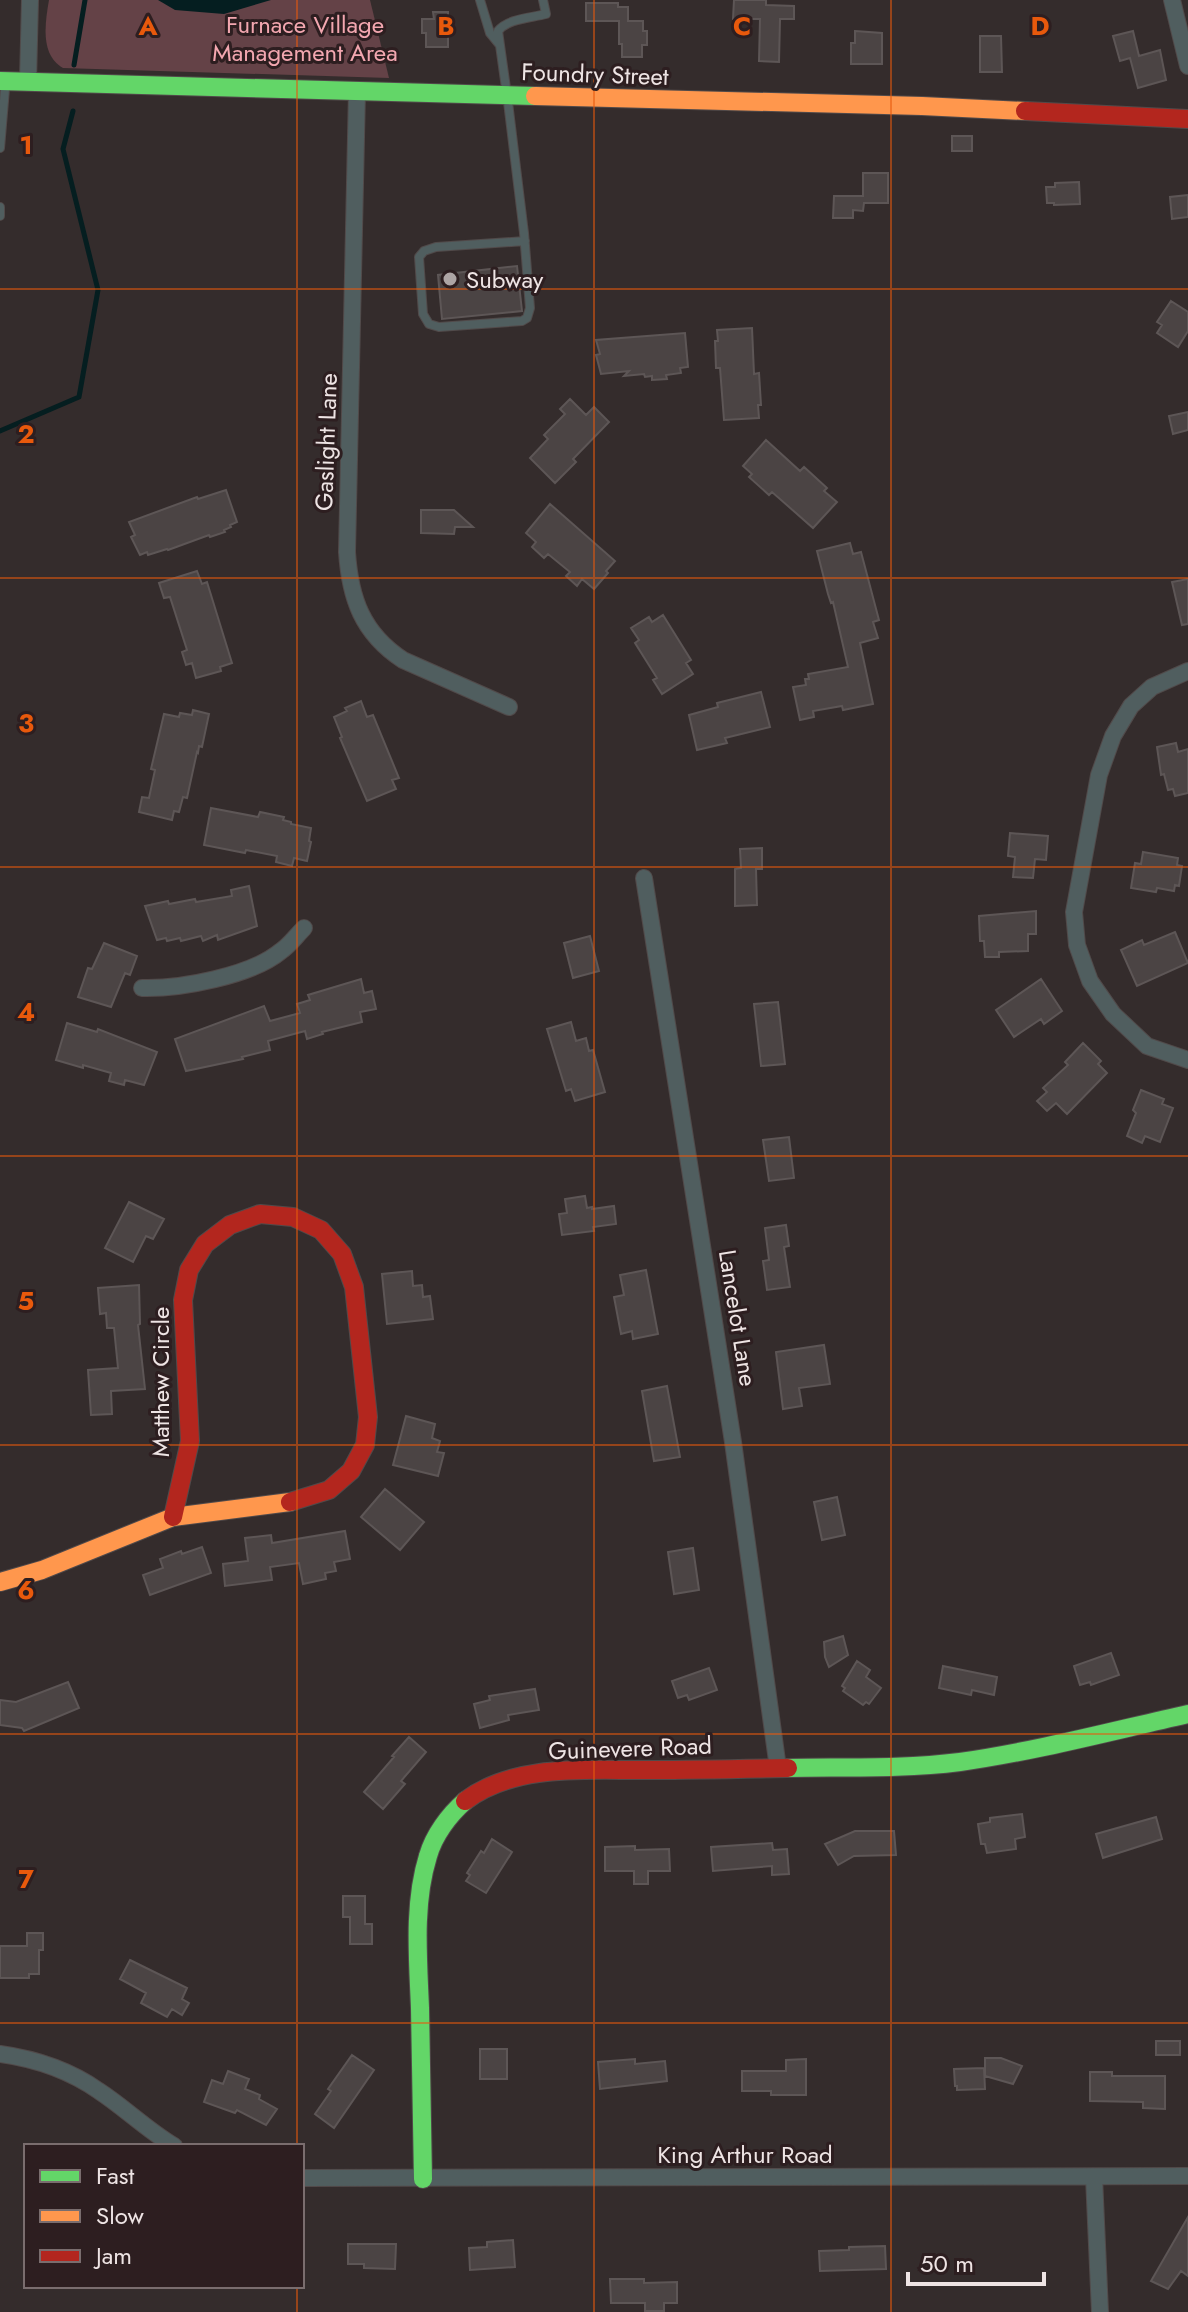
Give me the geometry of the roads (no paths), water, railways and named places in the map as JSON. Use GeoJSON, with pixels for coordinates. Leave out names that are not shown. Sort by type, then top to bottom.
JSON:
{"type":"FeatureCollection","features":[{"type":"Feature","properties":{"kind":"main road","name":"Foundry Street"},"geometry":{"type":"LineString","coordinates":[[3,81],[922,106],[1188,119]]}},
{"type":"Feature","properties":{"kind":"main road","name":"Matthew Circle"},"geometry":{"type":"LineString","coordinates":[[0,1582],[42,1570],[173,1517],[298,1501],[329,1490],[351,1471],[365,1445],[368,1417],[354,1287],[342,1254],[321,1230],[293,1217],[260,1214],[230,1225],[205,1244],[189,1270],[183,1300],[190,1441],[173,1517]]}},
{"type":"Feature","properties":{"kind":"main road","name":"Guinevere Road"},"geometry":{"type":"LineString","coordinates":[[423,2179],[418,1919],[423,1873],[428,1852],[449,1818],[474,1795],[499,1782],[560,1772],[896,1766],[966,1761],[1188,1714]]}},
{"type":"Feature","properties":{"kind":"street"},"geometry":{"type":"LineString","coordinates":[[28,81],[30,0]]}},
{"type":"Feature","properties":{"kind":"street"},"geometry":{"type":"LineString","coordinates":[[1172,0],[1188,66]]}},
{"type":"Feature","properties":{"kind":"street","name":"Gaslight Lane"},"geometry":{"type":"LineString","coordinates":[[357,91],[347,552],[350,588],[371,631],[391,652],[509,707]]}},
{"type":"Feature","properties":{"kind":"street"},"geometry":{"type":"LineString","coordinates":[[1188,671],[1152,687],[1131,706],[1113,736],[1099,775],[1074,912],[1077,945],[1090,981],[1113,1014],[1147,1046],[1188,1060]]}},
{"type":"Feature","properties":{"kind":"street","name":"Lancelot Lane"},"geometry":{"type":"LineString","coordinates":[[644,878],[733,1442],[778,1768]]}},
{"type":"Feature","properties":{"kind":"street"},"geometry":{"type":"LineString","coordinates":[[142,988],[187,984],[234,974],[281,952],[304,928]]}},
{"type":"Feature","properties":{"kind":"street"},"geometry":{"type":"LineString","coordinates":[[0,2054],[37,2061],[68,2072],[98,2090],[171,2144]]}},
{"type":"Feature","properties":{"kind":"street","name":"King Arthur Road"},"geometry":{"type":"LineString","coordinates":[[304,2178],[1188,2176]]}},
{"type":"Feature","properties":{"kind":"street"},"geometry":{"type":"LineString","coordinates":[[1094,2177],[1100,2312]]}},
{"type":"Feature","properties":{"kind":"lane"},"geometry":{"type":"LineString","coordinates":[[525,241],[436,247],[424,251],[419,257],[423,314],[429,324],[439,327],[522,321],[527,318],[530,308],[525,241],[498,31],[500,26],[507,23],[546,14],[543,0]]}},
{"type":"Feature","properties":{"kind":"lane"},"geometry":{"type":"LineString","coordinates":[[480,1],[490,33],[499,45]]}},
{"type":"Feature","properties":{"kind":"lane"},"geometry":{"type":"LineString","coordinates":[[0,148],[3,81]]}},
{"type":"Feature","properties":{"kind":"lane"},"geometry":{"type":"LineString","coordinates":[[0,207],[0,216]]}},
{"type":"Feature","properties":{"kind":"water"},"geometry":{"type":"Polygon","coordinates":[[[158,0],[271,0],[224,14],[175,10],[158,0]]]}},
{"type":"Feature","properties":{"kind":"waterway"},"geometry":{"type":"LineString","coordinates":[[74,65],[85,0]]}},
{"type":"Feature","properties":{"kind":"waterway"},"geometry":{"type":"LineString","coordinates":[[0,431],[79,397],[98,290],[63,149],[73,111]]}},
{"type":"Feature","properties":{"kind":"place","name":"Subway"},"geometry":{"type":"Point","coordinates":[450,279]}},
{"type":"Feature","properties":{"kind":"park label","name":"Furnace Village Management Area"},"geometry":{"type":"Point","coordinates":[305,38]}}]}
